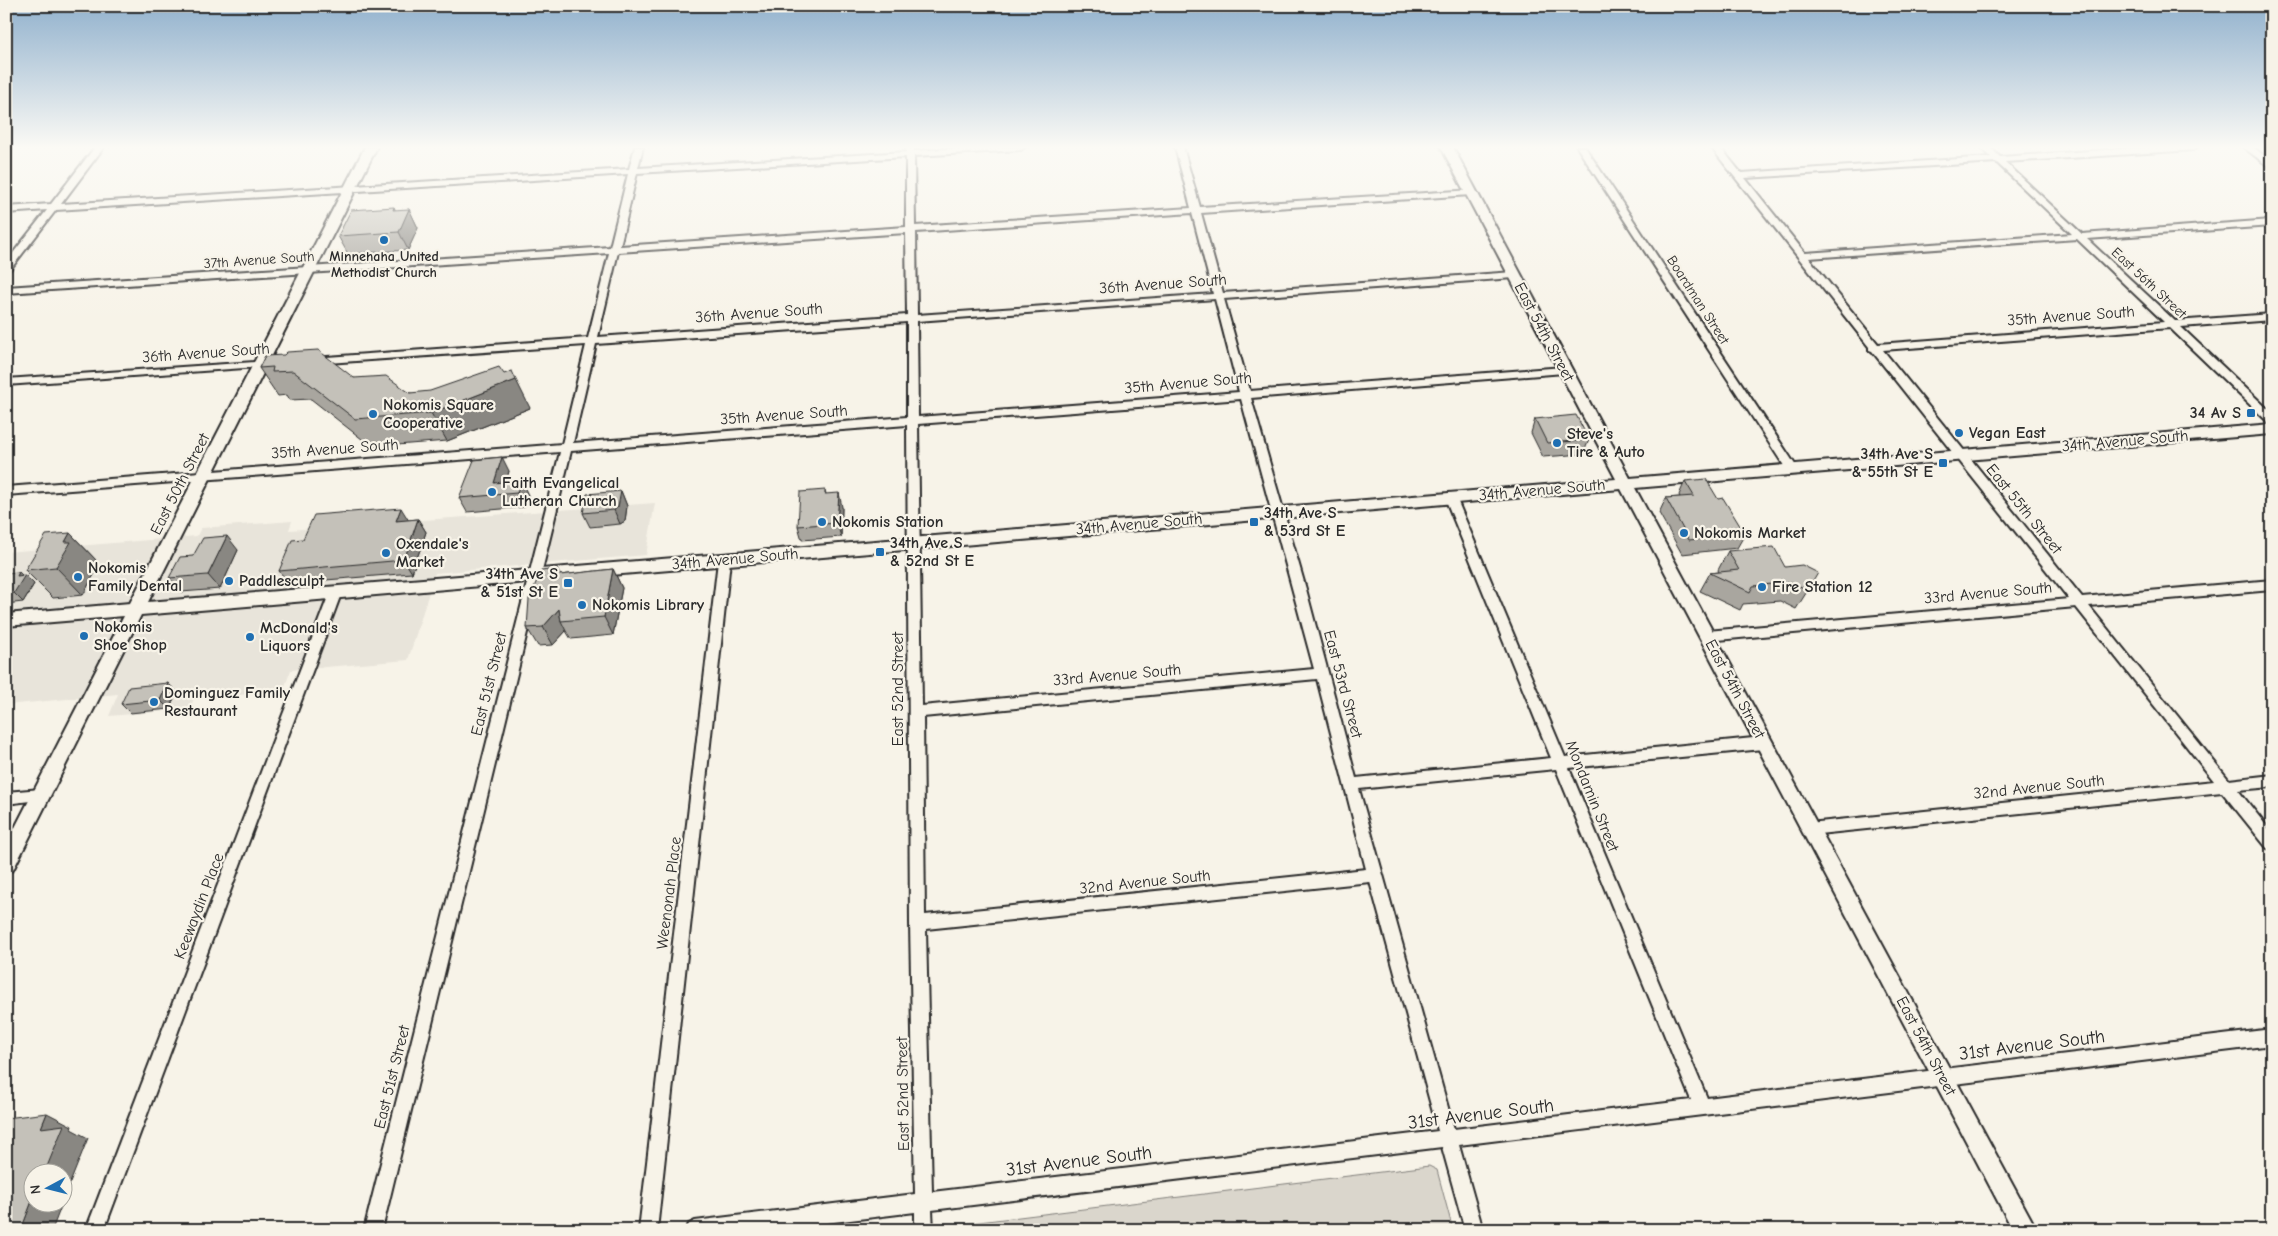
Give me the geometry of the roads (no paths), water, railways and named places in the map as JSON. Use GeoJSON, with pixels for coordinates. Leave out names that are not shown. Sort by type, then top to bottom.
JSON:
{"type":"FeatureCollection","features":[{"type":"Feature","properties":{"kind":"street"},"geometry":{"type":"LineString","coordinates":[[6,210],[91,205]]}},
{"type":"Feature","properties":{"kind":"street","name":"East 50th Street"},"geometry":{"type":"LineString","coordinates":[[6,864],[342,205]]}},
{"type":"Feature","properties":{"kind":"street","name":"East 51st Street"},"geometry":{"type":"LineString","coordinates":[[372,1230],[625,205]]}},
{"type":"Feature","properties":{"kind":"street","name":"East 52nd Street"},"geometry":{"type":"LineString","coordinates":[[910,205],[918,923],[924,1230]]}},
{"type":"Feature","properties":{"kind":"street","name":"East 53rd Street"},"geometry":{"type":"LineString","coordinates":[[1194,205],[1375,875],[1474,1230]]}},
{"type":"Feature","properties":{"kind":"street","name":"37th Avenue South"},"geometry":{"type":"LineString","coordinates":[[6,290],[1287,205]]}},
{"type":"Feature","properties":{"kind":"street","name":"East 54th Street"},"geometry":{"type":"LineString","coordinates":[[1478,205],[1763,743],[2026,1230]]}},
{"type":"Feature","properties":{"kind":"street","name":"Boardman Street"},"geometry":{"type":"LineString","coordinates":[[1619,205],[1792,469]]}},
{"type":"Feature","properties":{"kind":"street","name":"East 55th Street"},"geometry":{"type":"LineString","coordinates":[[1760,205],[2272,844]]}},
{"type":"Feature","properties":{"kind":"street","name":"East 56th Street"},"geometry":{"type":"LineString","coordinates":[[2045,205],[2272,419]]}},
{"type":"Feature","properties":{"kind":"street"},"geometry":{"type":"LineString","coordinates":[[6,269],[55,207]]}},
{"type":"Feature","properties":{"kind":"street"},"geometry":{"type":"LineString","coordinates":[[1801,256],[2272,223]]}},
{"type":"Feature","properties":{"kind":"street","name":"36th Avenue South"},"geometry":{"type":"LineString","coordinates":[[298,362],[1514,274]]}},
{"type":"Feature","properties":{"kind":"street","name":"35th Avenue South"},"geometry":{"type":"LineString","coordinates":[[1873,348],[2272,318]]}},
{"type":"Feature","properties":{"kind":"street","name":"36th Avenue South"},"geometry":{"type":"LineString","coordinates":[[6,382],[280,363]]}},
{"type":"Feature","properties":{"kind":"street","name":"35th Avenue South"},"geometry":{"type":"LineString","coordinates":[[6,491],[1564,370]]}},
{"type":"Feature","properties":{"kind":"street","name":"34th Avenue South"},"geometry":{"type":"LineString","coordinates":[[6,620],[335,594],[534,575],[724,561],[914,543],[2272,429]]}},
{"type":"Feature","properties":{"kind":"street","name":"Mondamin Street"},"geometry":{"type":"LineString","coordinates":[[1451,498],[1559,764],[1702,1107]]}},
{"type":"Feature","properties":{"kind":"street","name":"Weenonah Place"},"geometry":{"type":"LineString","coordinates":[[648,1230],[724,561]]}},
{"type":"Feature","properties":{"kind":"street","name":"33rd Avenue South"},"geometry":{"type":"LineString","coordinates":[[1707,636],[2272,585]]}},
{"type":"Feature","properties":{"kind":"street","name":"Keewaydin Place"},"geometry":{"type":"LineString","coordinates":[[95,1230],[335,594]]}},
{"type":"Feature","properties":{"kind":"street","name":"33rd Avenue South"},"geometry":{"type":"LineString","coordinates":[[916,712],[1322,673]]}},
{"type":"Feature","properties":{"kind":"street"},"geometry":{"type":"LineString","coordinates":[[1352,784],[1763,743]]}},
{"type":"Feature","properties":{"kind":"street","name":"32nd Avenue South"},"geometry":{"type":"LineString","coordinates":[[1810,829],[2272,781]]}},
{"type":"Feature","properties":{"kind":"street"},"geometry":{"type":"LineString","coordinates":[[6,798],[41,795]]}},
{"type":"Feature","properties":{"kind":"street","name":"32nd Avenue South"},"geometry":{"type":"LineString","coordinates":[[918,923],[1375,875]]}},
{"type":"Feature","properties":{"kind":"street","name":"31st Avenue South"},"geometry":{"type":"LineString","coordinates":[[695,1230],[2272,1037]]}},
{"type":"Feature","properties":{"kind":"place","name":"Minnehaha United Methodist Church"},"geometry":{"type":"Point","coordinates":[384,240]}},
{"type":"Feature","properties":{"kind":"place","name":"34 Av S"},"geometry":{"type":"Point","coordinates":[2251,413]}},
{"type":"Feature","properties":{"kind":"place","name":"Nokomis Square Cooperative"},"geometry":{"type":"Point","coordinates":[373,414]}},
{"type":"Feature","properties":{"kind":"place","name":"Vegan East"},"geometry":{"type":"Point","coordinates":[1959,433]}},
{"type":"Feature","properties":{"kind":"place","name":"Steve's Tire & Auto"},"geometry":{"type":"Point","coordinates":[1557,443]}},
{"type":"Feature","properties":{"kind":"place","name":"34th Ave S & 55th St E"},"geometry":{"type":"Point","coordinates":[1943,463]}},
{"type":"Feature","properties":{"kind":"place","name":"Faith Evangelical Lutheran Church"},"geometry":{"type":"Point","coordinates":[492,492]}},
{"type":"Feature","properties":{"kind":"place","name":"Nokomis Station"},"geometry":{"type":"Point","coordinates":[822,522]}},
{"type":"Feature","properties":{"kind":"place","name":"34th Ave S & 53rd St E"},"geometry":{"type":"Point","coordinates":[1254,522]}},
{"type":"Feature","properties":{"kind":"place","name":"Nokomis Market"},"geometry":{"type":"Point","coordinates":[1684,533]}},
{"type":"Feature","properties":{"kind":"place","name":"34th Ave S & 52nd St E"},"geometry":{"type":"Point","coordinates":[880,552]}},
{"type":"Feature","properties":{"kind":"place","name":"Oxendale's Market"},"geometry":{"type":"Point","coordinates":[386,553]}},
{"type":"Feature","properties":{"kind":"place","name":"Nokomis Family Dental"},"geometry":{"type":"Point","coordinates":[78,577]}},
{"type":"Feature","properties":{"kind":"place","name":"Paddlesculpt"},"geometry":{"type":"Point","coordinates":[229,581]}},
{"type":"Feature","properties":{"kind":"place","name":"34th Ave S & 51st St E"},"geometry":{"type":"Point","coordinates":[568,583]}},
{"type":"Feature","properties":{"kind":"place","name":"Fire Station 12"},"geometry":{"type":"Point","coordinates":[1762,587]}},
{"type":"Feature","properties":{"kind":"place","name":"Nokomis Library"},"geometry":{"type":"Point","coordinates":[582,605]}},
{"type":"Feature","properties":{"kind":"place","name":"Nokomis Shoe Shop"},"geometry":{"type":"Point","coordinates":[84,636]}},
{"type":"Feature","properties":{"kind":"place","name":"McDonald's Liquors"},"geometry":{"type":"Point","coordinates":[250,637]}},
{"type":"Feature","properties":{"kind":"place","name":"Dominguez Family Restaurant"},"geometry":{"type":"Point","coordinates":[154,702]}}]}
